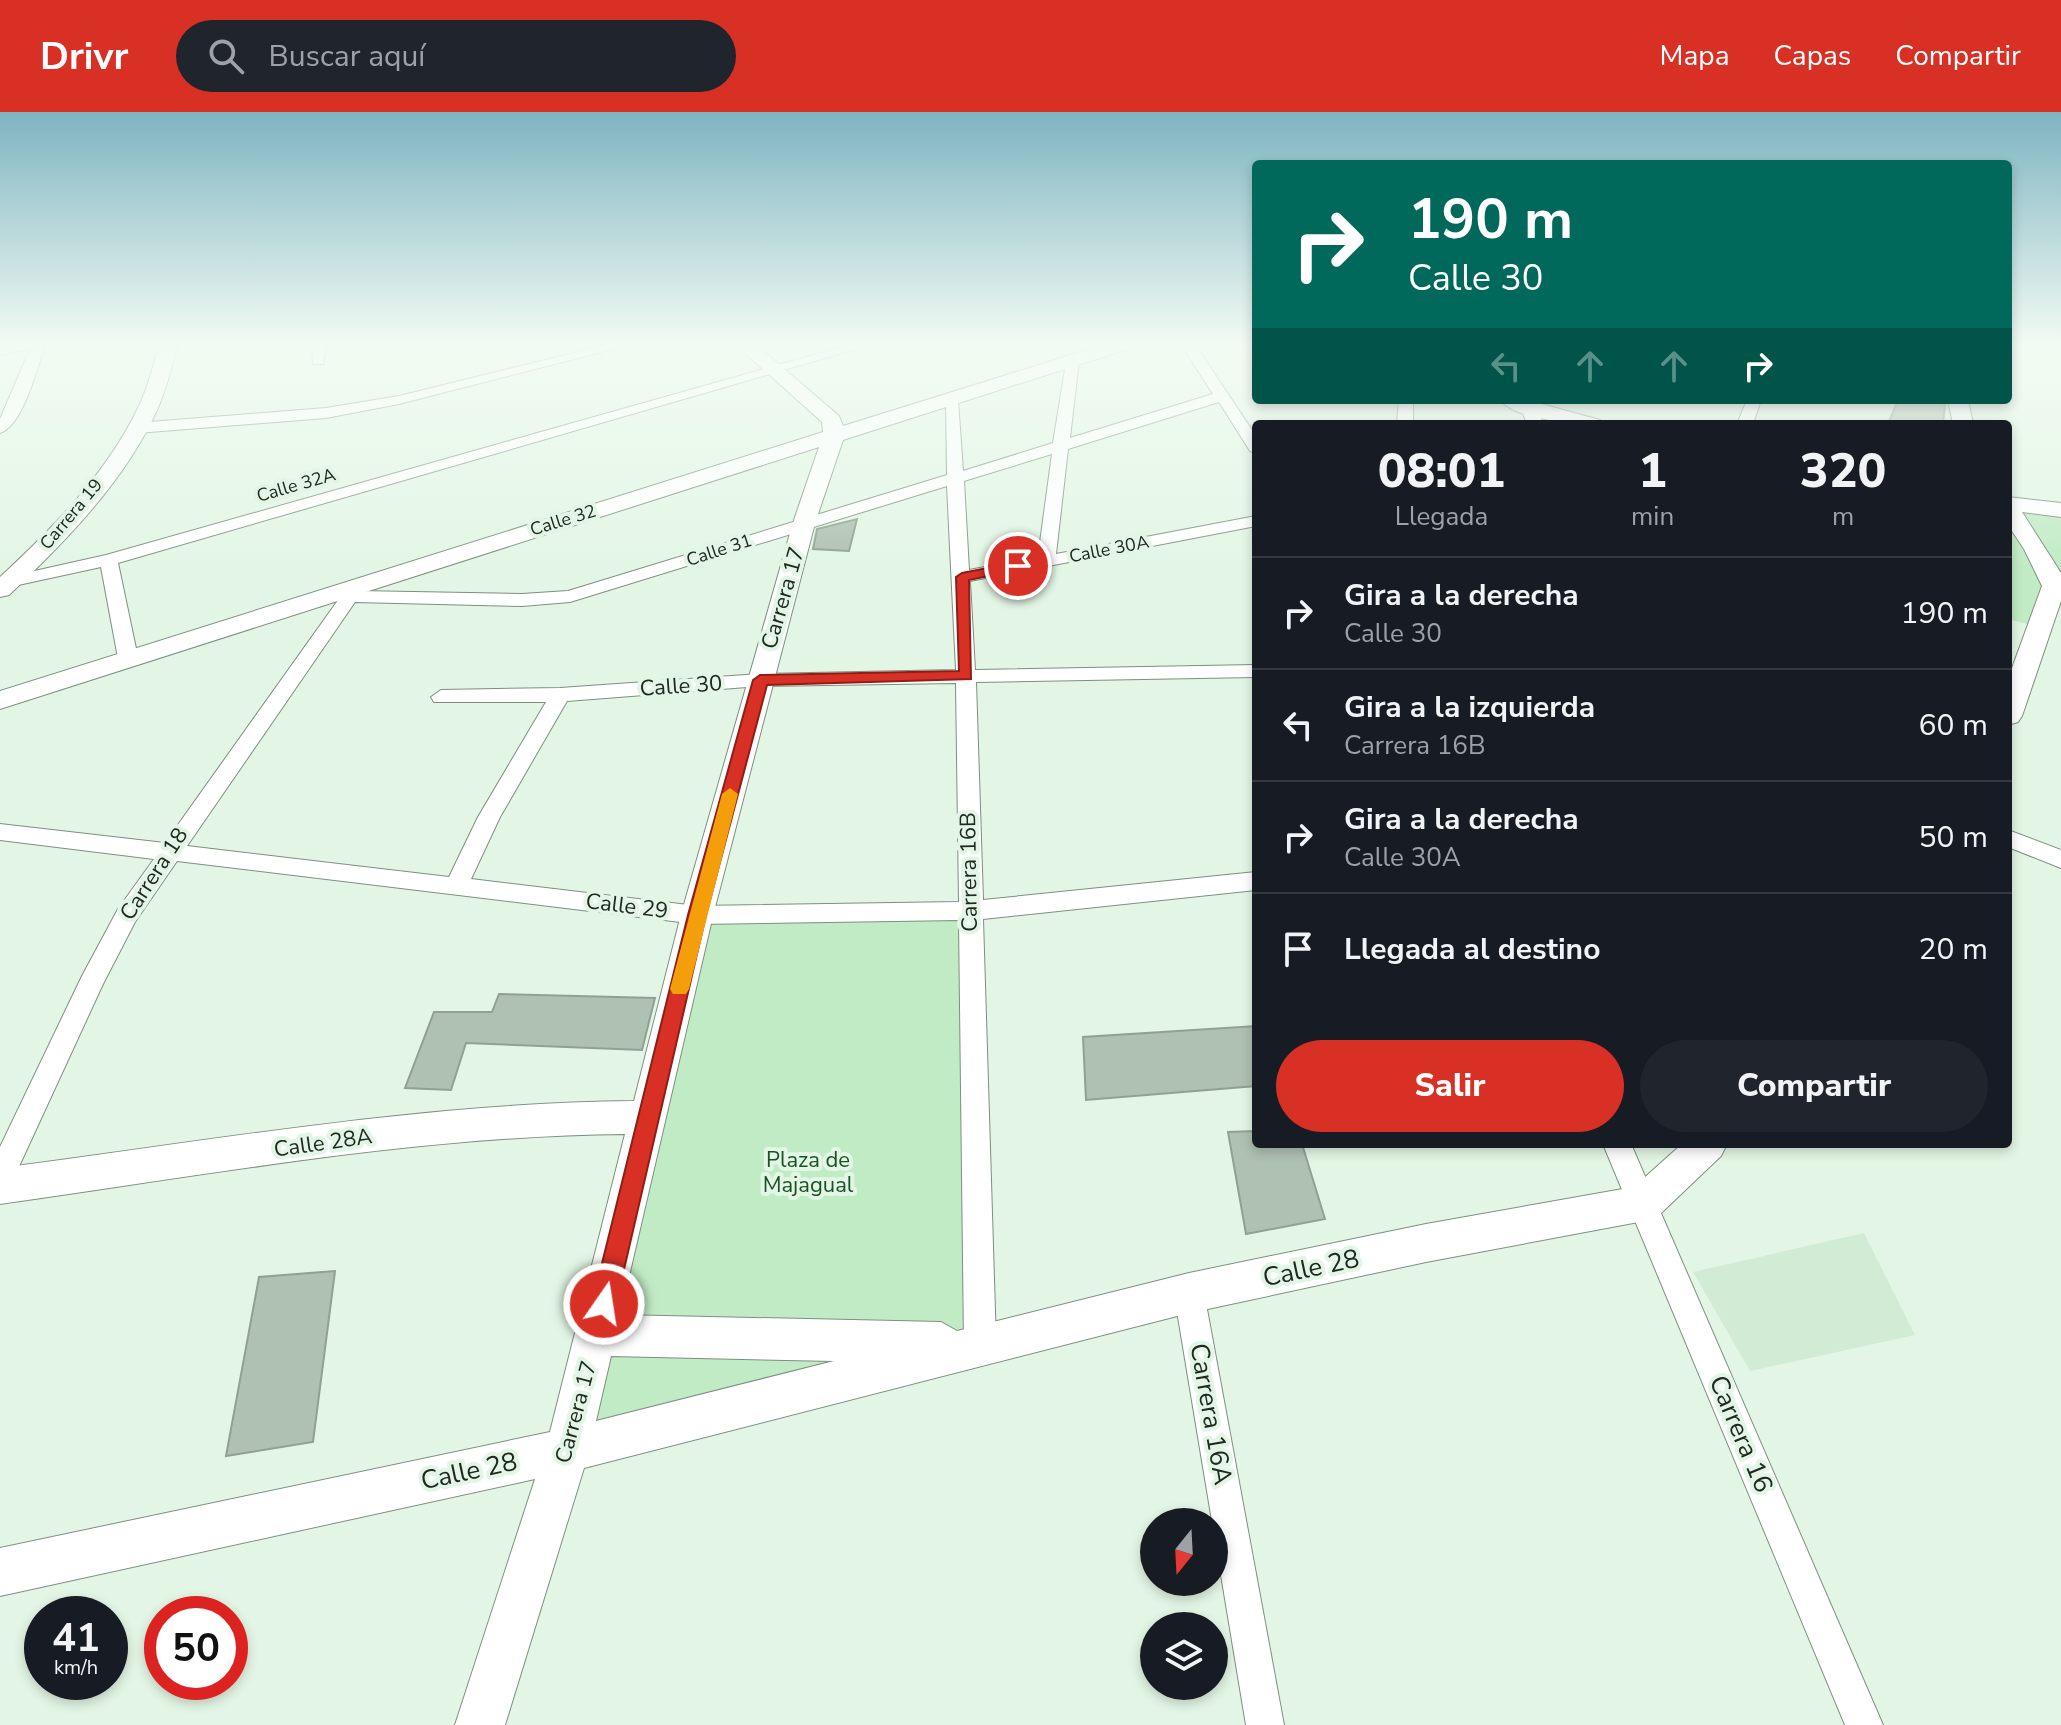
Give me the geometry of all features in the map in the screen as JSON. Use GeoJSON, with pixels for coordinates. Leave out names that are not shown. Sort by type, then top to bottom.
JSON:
{"type":"FeatureCollection","features":[{"type":"Feature","properties":{"kind":"main road","name":"Carrera 19"},"geometry":{"type":"LineString","coordinates":[[4,586],[75,511],[141,418]]}},
{"type":"Feature","properties":{"kind":"main road"},"geometry":{"type":"LineString","coordinates":[[830,418],[834,435]]}},
{"type":"Feature","properties":{"kind":"main road","name":"Calle 32"},"geometry":{"type":"LineString","coordinates":[[0,700],[890,418]]}},
{"type":"Feature","properties":{"kind":"main road","name":"Carrera 17"},"geometry":{"type":"LineString","coordinates":[[480,1725],[567,1450],[697,915],[804,523],[834,435]]}},
{"type":"Feature","properties":{"kind":"main road"},"geometry":{"type":"LineString","coordinates":[[2012,506],[2061,510]]}},
{"type":"Feature","properties":{"kind":"main road"},"geometry":{"type":"LineString","coordinates":[[2012,512],[2058,583],[2012,705]]}},
{"type":"Feature","properties":{"kind":"main road"},"geometry":{"type":"LineString","coordinates":[[2030,539],[2061,551]]}},
{"type":"Feature","properties":{"kind":"main road","name":"Calle 28A"},"geometry":{"type":"LineString","coordinates":[[0,1186],[447,1126],[561,1118],[648,1117]]}},
{"type":"Feature","properties":{"kind":"main road"},"geometry":{"type":"LineString","coordinates":[[1644,1203],[1704,1148]]}},
{"type":"Feature","properties":{"kind":"main road","name":"Calle 28"},"geometry":{"type":"LineString","coordinates":[[0,1572],[567,1450],[1189,1293],[1426,1243],[1644,1203]]}},
{"type":"Feature","properties":{"kind":"main road","name":"Calle 28"},"geometry":{"type":"LineString","coordinates":[[597,1335],[980,1344]]}},
{"type":"Feature","properties":{"kind":"street"},"geometry":{"type":"LineString","coordinates":[[137,428],[260,418]]}},
{"type":"Feature","properties":{"kind":"street","name":"Calle 32A"},"geometry":{"type":"LineString","coordinates":[[4,586],[109,560],[600,418]]}},
{"type":"Feature","properties":{"kind":"street","name":"Carrera 16B"},"geometry":{"type":"LineString","coordinates":[[952,418],[966,676],[980,1344]]}},
{"type":"Feature","properties":{"kind":"street"},"geometry":{"type":"LineString","coordinates":[[1046,561],[1065,418]]}},
{"type":"Feature","properties":{"kind":"street","name":"Calle 31"},"geometry":{"type":"LineString","coordinates":[[349,592],[522,600],[570,596],[1149,418]]}},
{"type":"Feature","properties":{"kind":"street"},"geometry":{"type":"LineString","coordinates":[[1238,418],[1252,442]]}},
{"type":"Feature","properties":{"kind":"street","name":"Calle 30A"},"geometry":{"type":"LineString","coordinates":[[962,577],[1252,522]]}},
{"type":"Feature","properties":{"kind":"street"},"geometry":{"type":"LineString","coordinates":[[109,560],[128,658]]}},
{"type":"Feature","properties":{"kind":"street","name":"Carrera 18"},"geometry":{"type":"LineString","coordinates":[[0,1177],[126,916],[349,592]]}},
{"type":"Feature","properties":{"kind":"street","name":"Calle 30"},"geometry":{"type":"LineString","coordinates":[[441,697],[560,695],[760,680],[1252,671]]}},
{"type":"Feature","properties":{"kind":"street"},"geometry":{"type":"LineString","coordinates":[[456,886],[489,817],[560,695]]}},
{"type":"Feature","properties":{"kind":"street","name":"Calle 29"},"geometry":{"type":"LineString","coordinates":[[0,832],[697,915],[969,911],[1252,881]]}},
{"type":"Feature","properties":{"kind":"street"},"geometry":{"type":"LineString","coordinates":[[2012,840],[2061,859]]}},
{"type":"Feature","properties":{"kind":"street","name":"Carrera 16"},"geometry":{"type":"LineString","coordinates":[[1619,1148],[1864,1725]]}},
{"type":"Feature","properties":{"kind":"street","name":"Carrera 16A"},"geometry":{"type":"LineString","coordinates":[[1189,1293],[1265,1725]]}},
{"type":"Feature","properties":{"kind":"shaded area"},"geometry":{"type":"Polygon","coordinates":[[[1864,1233],[1915,1335],[1750,1371],[1693,1272],[1864,1233]]]}},
{"type":"Feature","properties":{"kind":"green space"},"geometry":{"type":"Polygon","coordinates":[[[2012,504],[2061,510],[2061,578],[2039,627],[2012,620],[2012,504]]]}},
{"type":"Feature","properties":{"kind":"green space","name":"Plaza de Majagual"},"geometry":{"type":"Polygon","coordinates":[[[969,911],[980,1344],[567,1450],[697,915],[969,911]]]}},
{"type":"Feature","properties":{"kind":"building"},"geometry":{"type":"Polygon","coordinates":[[[1890,418],[1944,418],[1943,420],[1890,418]]]}},
{"type":"Feature","properties":{"kind":"building"},"geometry":{"type":"Polygon","coordinates":[[[857,519],[849,551],[813,549],[817,529],[857,519]]]}},
{"type":"Feature","properties":{"kind":"building"},"geometry":{"type":"Polygon","coordinates":[[[499,994],[655,998],[642,1050],[466,1043],[451,1090],[405,1088],[434,1012],[492,1012],[499,994]]]}},
{"type":"Feature","properties":{"kind":"building"},"geometry":{"type":"Polygon","coordinates":[[[1252,1026],[1252,1086],[1086,1100],[1083,1037],[1252,1026]]]}},
{"type":"Feature","properties":{"kind":"building"},"geometry":{"type":"Polygon","coordinates":[[[1252,1131],[1252,1148],[1303,1148],[1325,1219],[1246,1234],[1228,1132],[1252,1131]]]}},
{"type":"Feature","properties":{"kind":"building"},"geometry":{"type":"Polygon","coordinates":[[[335,1271],[313,1442],[226,1456],[259,1277],[335,1271]]]}},
{"type":"Feature","properties":{"kind":"slow traffic"},"geometry":{"type":"LineString","coordinates":[[679,989],[730,794]]}},
{"type":"Feature","properties":{"kind":"route"},"geometry":{"type":"LineString","coordinates":[[604,1304],[697,915],[760,680],[966,676],[962,577],[1018,566]]}}]}
